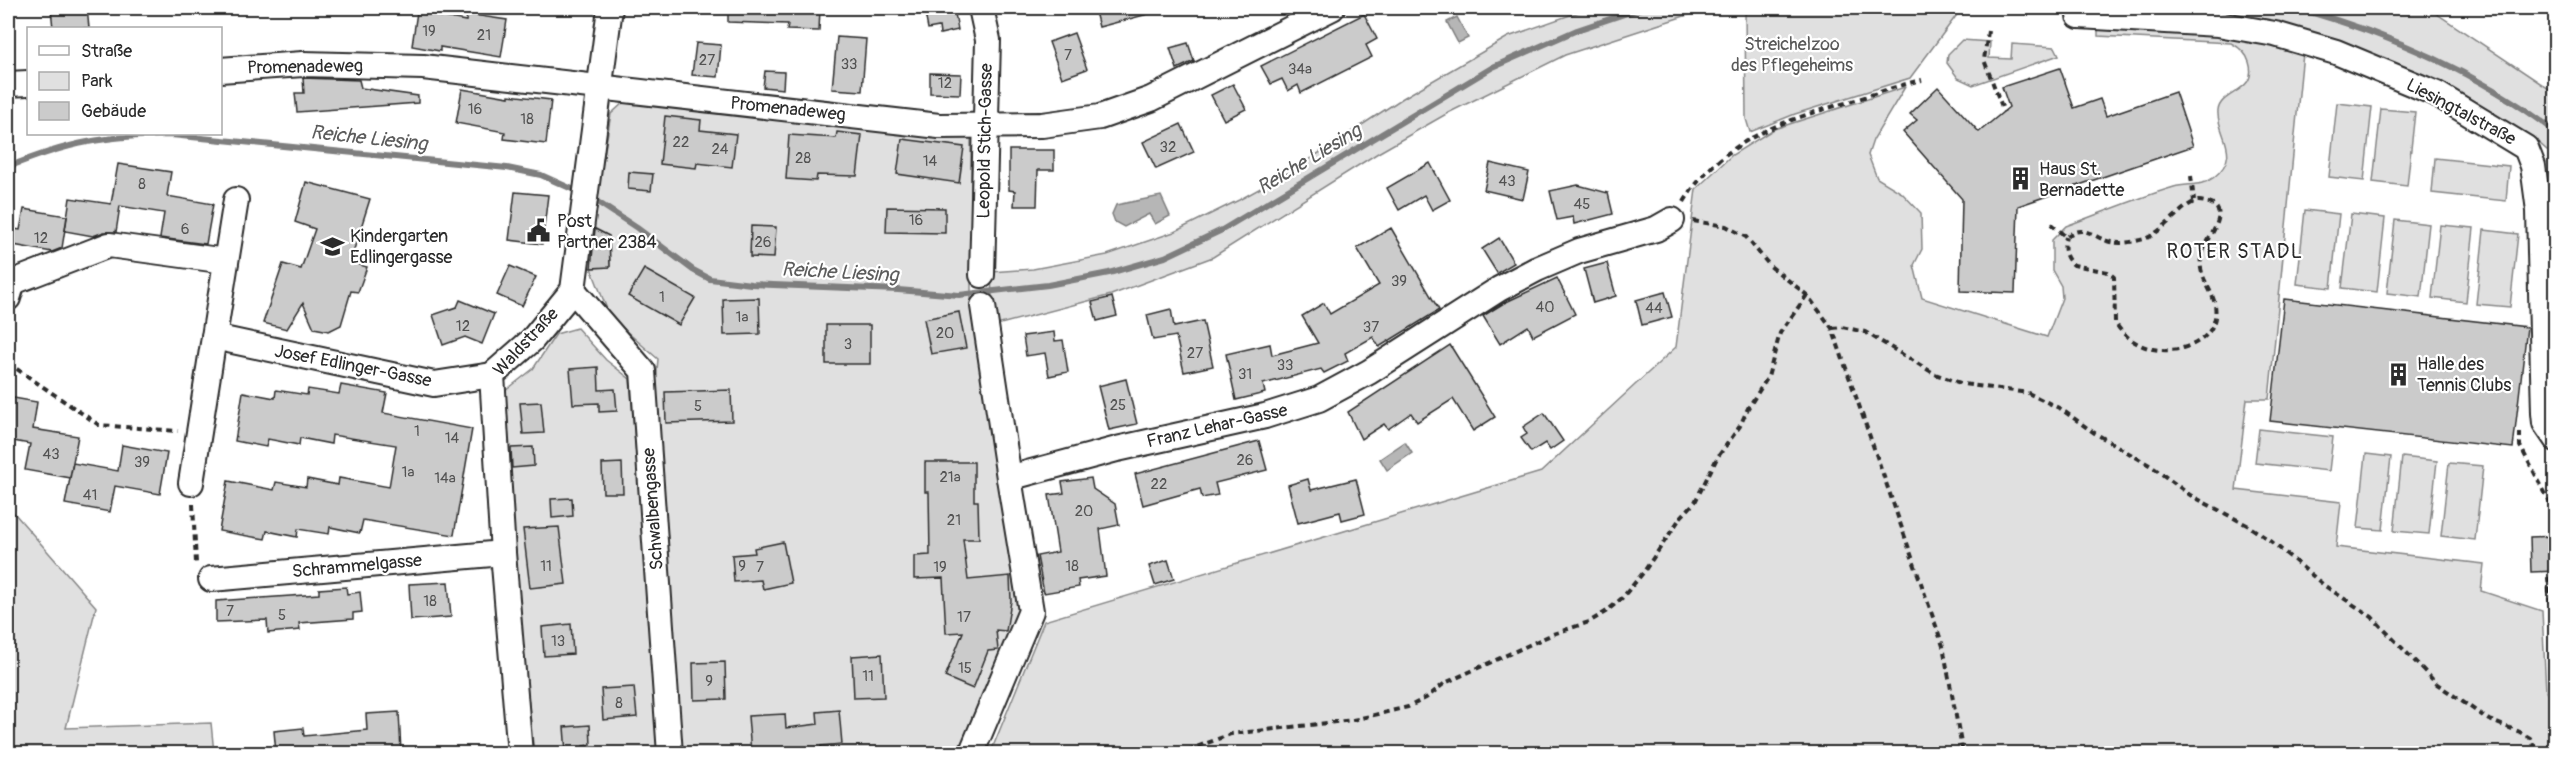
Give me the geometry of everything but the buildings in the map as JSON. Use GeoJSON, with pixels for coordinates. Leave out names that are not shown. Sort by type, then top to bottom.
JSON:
{"type":"FeatureCollection","features":[{"type":"Feature","properties":{"kind":"street"},"geometry":{"type":"LineString","coordinates":[[573,290],[597,87],[610,8]]}},
{"type":"Feature","properties":{"kind":"street","name":"Leopold Stich-Gasse"},"geometry":{"type":"LineString","coordinates":[[981,8],[988,40],[984,126],[982,275]]}},
{"type":"Feature","properties":{"kind":"street","name":"Promenadeweg"},"geometry":{"type":"LineString","coordinates":[[222,70],[303,64],[423,67],[939,126],[1042,125],[1100,117],[1194,79],[1332,8]]}},
{"type":"Feature","properties":{"kind":"street","name":"Liesingtalstraße"},"geometry":{"type":"LineString","coordinates":[[2080,8],[2079,16],[2218,24],[2275,34],[2336,52],[2437,94],[2526,148],[2533,166],[2539,211],[2545,423],[2556,439]]}},
{"type":"Feature","properties":{"kind":"street"},"geometry":{"type":"LineString","coordinates":[[8,84],[27,83]]}},
{"type":"Feature","properties":{"kind":"street"},"geometry":{"type":"LineString","coordinates":[[192,483],[236,200]]}},
{"type":"Feature","properties":{"kind":"street","name":"Franz Lehar-Gasse"},"geometry":{"type":"LineString","coordinates":[[1009,478],[1117,449],[1274,414],[1319,399],[1370,372],[1500,289],[1538,269],[1579,251],[1656,230],[1672,220]]}},
{"type":"Feature","properties":{"kind":"street"},"geometry":{"type":"LineString","coordinates":[[8,298],[13,282],[109,245],[226,261]]}},
{"type":"Feature","properties":{"kind":"street","name":"Waldstraße"},"geometry":{"type":"LineString","coordinates":[[520,753],[503,553],[492,375],[532,340],[573,290]]}},
{"type":"Feature","properties":{"kind":"street","name":"Schwalbengasse"},"geometry":{"type":"LineString","coordinates":[[573,290],[643,371],[670,753]]}},
{"type":"Feature","properties":{"kind":"street"},"geometry":{"type":"LineString","coordinates":[[971,753],[1031,611],[983,306]]}},
{"type":"Feature","properties":{"kind":"street","name":"Josef Edlinger-Gasse"},"geometry":{"type":"LineString","coordinates":[[214,337],[434,384],[492,375]]}},
{"type":"Feature","properties":{"kind":"street","name":"Schrammelgasse"},"geometry":{"type":"LineString","coordinates":[[211,579],[503,553]]}},
{"type":"Feature","properties":{"kind":"path"},"geometry":{"type":"LineString","coordinates":[[1988,31],[1984,60],[2004,112]]}},
{"type":"Feature","properties":{"kind":"path"},"geometry":{"type":"LineString","coordinates":[[1922,80],[1792,118],[1754,135],[1730,150],[1693,186],[1672,220],[1711,223],[1736,230],[1770,266],[1807,295],[1832,328],[1943,646],[1963,753]]}},
{"type":"Feature","properties":{"kind":"path"},"geometry":{"type":"LineString","coordinates":[[2191,176],[2194,201]]}},
{"type":"Feature","properties":{"kind":"path"},"geometry":{"type":"LineString","coordinates":[[2066,237],[2065,253],[2069,261],[2074,265],[2108,272],[2114,277],[2114,317],[2117,326],[2134,341],[2148,348],[2185,349],[2198,342],[2208,332],[2215,310],[2202,277],[2200,264],[2203,249],[2219,219],[2213,207],[2194,201]]}},
{"type":"Feature","properties":{"kind":"path"},"geometry":{"type":"LineString","coordinates":[[2066,237],[2081,230],[2092,232],[2115,243],[2148,238],[2166,226],[2194,201]]}},
{"type":"Feature","properties":{"kind":"path"},"geometry":{"type":"LineString","coordinates":[[2051,224],[2066,237]]}},
{"type":"Feature","properties":{"kind":"path"},"geometry":{"type":"LineString","coordinates":[[1178,753],[1231,735],[1353,720],[1408,707],[1445,683],[1553,634],[1589,622],[1607,611],[1622,598],[1681,517],[1695,502],[1717,458],[1740,426],[1748,408],[1768,377],[1780,333],[1807,295]]}},
{"type":"Feature","properties":{"kind":"path"},"geometry":{"type":"LineString","coordinates":[[1832,328],[1842,327],[1865,332],[1935,374],[1963,384],[2028,393],[2053,404],[2093,432],[2151,466],[2190,495],[2247,525],[2272,542],[2325,586],[2373,617],[2437,684],[2489,720],[2530,738],[2539,753]]}},
{"type":"Feature","properties":{"kind":"path"},"geometry":{"type":"LineString","coordinates":[[8,363],[99,425],[180,432]]}},
{"type":"Feature","properties":{"kind":"path"},"geometry":{"type":"LineString","coordinates":[[2520,432],[2520,446],[2556,513]]}},
{"type":"Feature","properties":{"kind":"path"},"geometry":{"type":"LineString","coordinates":[[192,483],[196,575],[211,579]]}},
{"type":"Feature","properties":{"kind":"path"},"geometry":{"type":"LineString","coordinates":[[2548,577],[2556,685]]}},
{"type":"Feature","properties":{"kind":"green space"},"geometry":{"type":"Polygon","coordinates":[[[1590,8],[1709,8],[1565,55],[1448,113],[1378,153],[1213,257],[1111,295],[993,326],[991,272],[1033,269],[1107,255],[1174,232],[1293,170],[1403,98],[1508,37],[1590,8]]]}},
{"type":"Feature","properties":{"kind":"green space","name":"Streichelzoo des Pflegeheims"},"geometry":{"type":"Polygon","coordinates":[[[1745,8],[1962,8],[1910,78],[1795,114],[1750,132],[1746,119],[1745,8]]]}},
{"type":"Feature","properties":{"kind":"green space"},"geometry":{"type":"Polygon","coordinates":[[[2090,8],[2421,8],[2434,12],[2555,93],[2555,157],[2531,136],[2427,79],[2320,39],[2090,8]]]}},
{"type":"Feature","properties":{"kind":"green space"},"geometry":{"type":"Polygon","coordinates":[[[2098,28],[2227,33],[2303,53],[2269,399],[2247,399],[2236,490],[2341,502],[2336,547],[2484,564],[2481,591],[2542,611],[2546,692],[2556,700],[2555,754],[990,754],[1044,621],[1541,472],[1676,347],[1696,189],[1732,155],[1774,129],[1905,87],[1873,140],[1868,155],[1877,178],[1902,193],[1921,213],[1922,249],[1914,265],[1922,298],[2047,337],[2062,298],[2061,286],[2052,270],[2052,240],[2066,226],[2160,191],[2204,183],[2213,178],[2227,161],[2228,152],[2218,119],[2220,104],[2244,86],[2251,72],[2246,55],[2231,43],[2098,36],[2098,28]]]}},
{"type":"Feature","properties":{"kind":"green space"},"geometry":{"type":"Polygon","coordinates":[[[1962,40],[1990,42],[1989,58],[2011,59],[2012,44],[2055,47],[2059,55],[1973,85],[1958,78],[1947,63],[1948,54],[1962,40]]]}},
{"type":"Feature","properties":{"kind":"green space"},"geometry":{"type":"Polygon","coordinates":[[[624,102],[971,138],[971,308],[1020,611],[958,752],[679,753],[653,414],[658,359],[610,317],[591,268],[610,267],[609,236],[592,227],[611,114],[624,102]]]}},
{"type":"Feature","properties":{"kind":"green space"},"geometry":{"type":"Polygon","coordinates":[[[2337,103],[2372,107],[2364,181],[2329,177],[2337,103]]]}},
{"type":"Feature","properties":{"kind":"green space"},"geometry":{"type":"Polygon","coordinates":[[[2381,109],[2415,112],[2407,186],[2373,182],[2381,109]]]}},
{"type":"Feature","properties":{"kind":"green space"},"geometry":{"type":"Polygon","coordinates":[[[2435,158],[2509,166],[2506,201],[2432,193],[2435,158]]]}},
{"type":"Feature","properties":{"kind":"green space"},"geometry":{"type":"Polygon","coordinates":[[[2305,210],[2339,214],[2331,288],[2297,284],[2305,210]]]}},
{"type":"Feature","properties":{"kind":"green space"},"geometry":{"type":"Polygon","coordinates":[[[2351,214],[2385,218],[2377,292],[2342,288],[2351,214]]]}},
{"type":"Feature","properties":{"kind":"green space"},"geometry":{"type":"Polygon","coordinates":[[[2395,220],[2429,224],[2421,297],[2387,293],[2395,220]]]}},
{"type":"Feature","properties":{"kind":"green space"},"geometry":{"type":"Polygon","coordinates":[[[2440,225],[2474,228],[2466,302],[2432,298],[2440,225]]]}},
{"type":"Feature","properties":{"kind":"green space"},"geometry":{"type":"Polygon","coordinates":[[[2484,230],[2518,234],[2510,307],[2476,304],[2484,230]]]}},
{"type":"Feature","properties":{"kind":"green space"},"geometry":{"type":"Polygon","coordinates":[[[577,328],[606,360],[630,379],[654,659],[659,753],[534,753],[515,573],[505,391],[533,369],[556,334],[577,328]]]}},
{"type":"Feature","properties":{"kind":"green space"},"geometry":{"type":"Polygon","coordinates":[[[2259,429],[2333,437],[2329,471],[2255,463],[2259,429]]]}},
{"type":"Feature","properties":{"kind":"green space"},"geometry":{"type":"Polygon","coordinates":[[[2366,454],[2391,457],[2383,530],[2358,528],[2366,454]]]}},
{"type":"Feature","properties":{"kind":"green space"},"geometry":{"type":"Polygon","coordinates":[[[2402,457],[2437,461],[2429,534],[2394,531],[2402,457]]]}},
{"type":"Feature","properties":{"kind":"green space"},"geometry":{"type":"Polygon","coordinates":[[[2449,463],[2483,466],[2475,540],[2441,536],[2449,463]]]}},
{"type":"Feature","properties":{"kind":"green space"},"geometry":{"type":"Polygon","coordinates":[[[8,506],[96,607],[66,728],[211,723],[214,753],[8,753],[8,506]]]}},
{"type":"Feature","properties":{"kind":"shaded area"},"geometry":{"type":"Polygon","coordinates":[[[1457,17],[1468,38],[1458,43],[1447,22],[1457,17]]]}},
{"type":"Feature","properties":{"kind":"shaded area"},"geometry":{"type":"Polygon","coordinates":[[[1161,196],[1170,216],[1155,224],[1149,214],[1124,227],[1115,222],[1112,214],[1116,205],[1161,196]]]}},
{"type":"Feature","properties":{"kind":"shaded area"},"geometry":{"type":"Polygon","coordinates":[[[1405,442],[1412,453],[1387,470],[1380,459],[1405,442]]]}},
{"type":"Feature","properties":{"kind":"waterway","name":"Reiche Liesing"},"geometry":{"type":"LineString","coordinates":[[590,197],[637,228],[693,270],[710,279],[751,284],[959,295],[1048,285],[1109,273],[1165,257],[1222,230],[1493,67],[1577,30],[1642,8]]}},
{"type":"Feature","properties":{"kind":"waterway","name":"Reiche Liesing"},"geometry":{"type":"LineString","coordinates":[[2296,8],[2365,30],[2432,57],[2496,91],[2556,132]]}},
{"type":"Feature","properties":{"kind":"waterway","name":"Reiche Liesing"},"geometry":{"type":"LineString","coordinates":[[8,167],[69,146],[88,142],[171,135],[507,168],[541,175],[581,193]]}},
{"type":"Feature","properties":{"kind":"place","name":"Haus St. Bernadette"},"geometry":{"type":"Point","coordinates":[2021,179]}},
{"type":"Feature","properties":{"kind":"place","name":"Post Partner 2384"},"geometry":{"type":"Point","coordinates":[539,231]}},
{"type":"Feature","properties":{"kind":"place","name":"Kindergarten Edlingergasse"},"geometry":{"type":"Point","coordinates":[332,246]}},
{"type":"Feature","properties":{"kind":"place","name":"Halle des Tennis Clubs"},"geometry":{"type":"Point","coordinates":[2399,374]}},
{"type":"Feature","properties":{"kind":"district","name":"ROTER STADL"},"geometry":{"type":"Point","coordinates":[2235,251]}}]}
